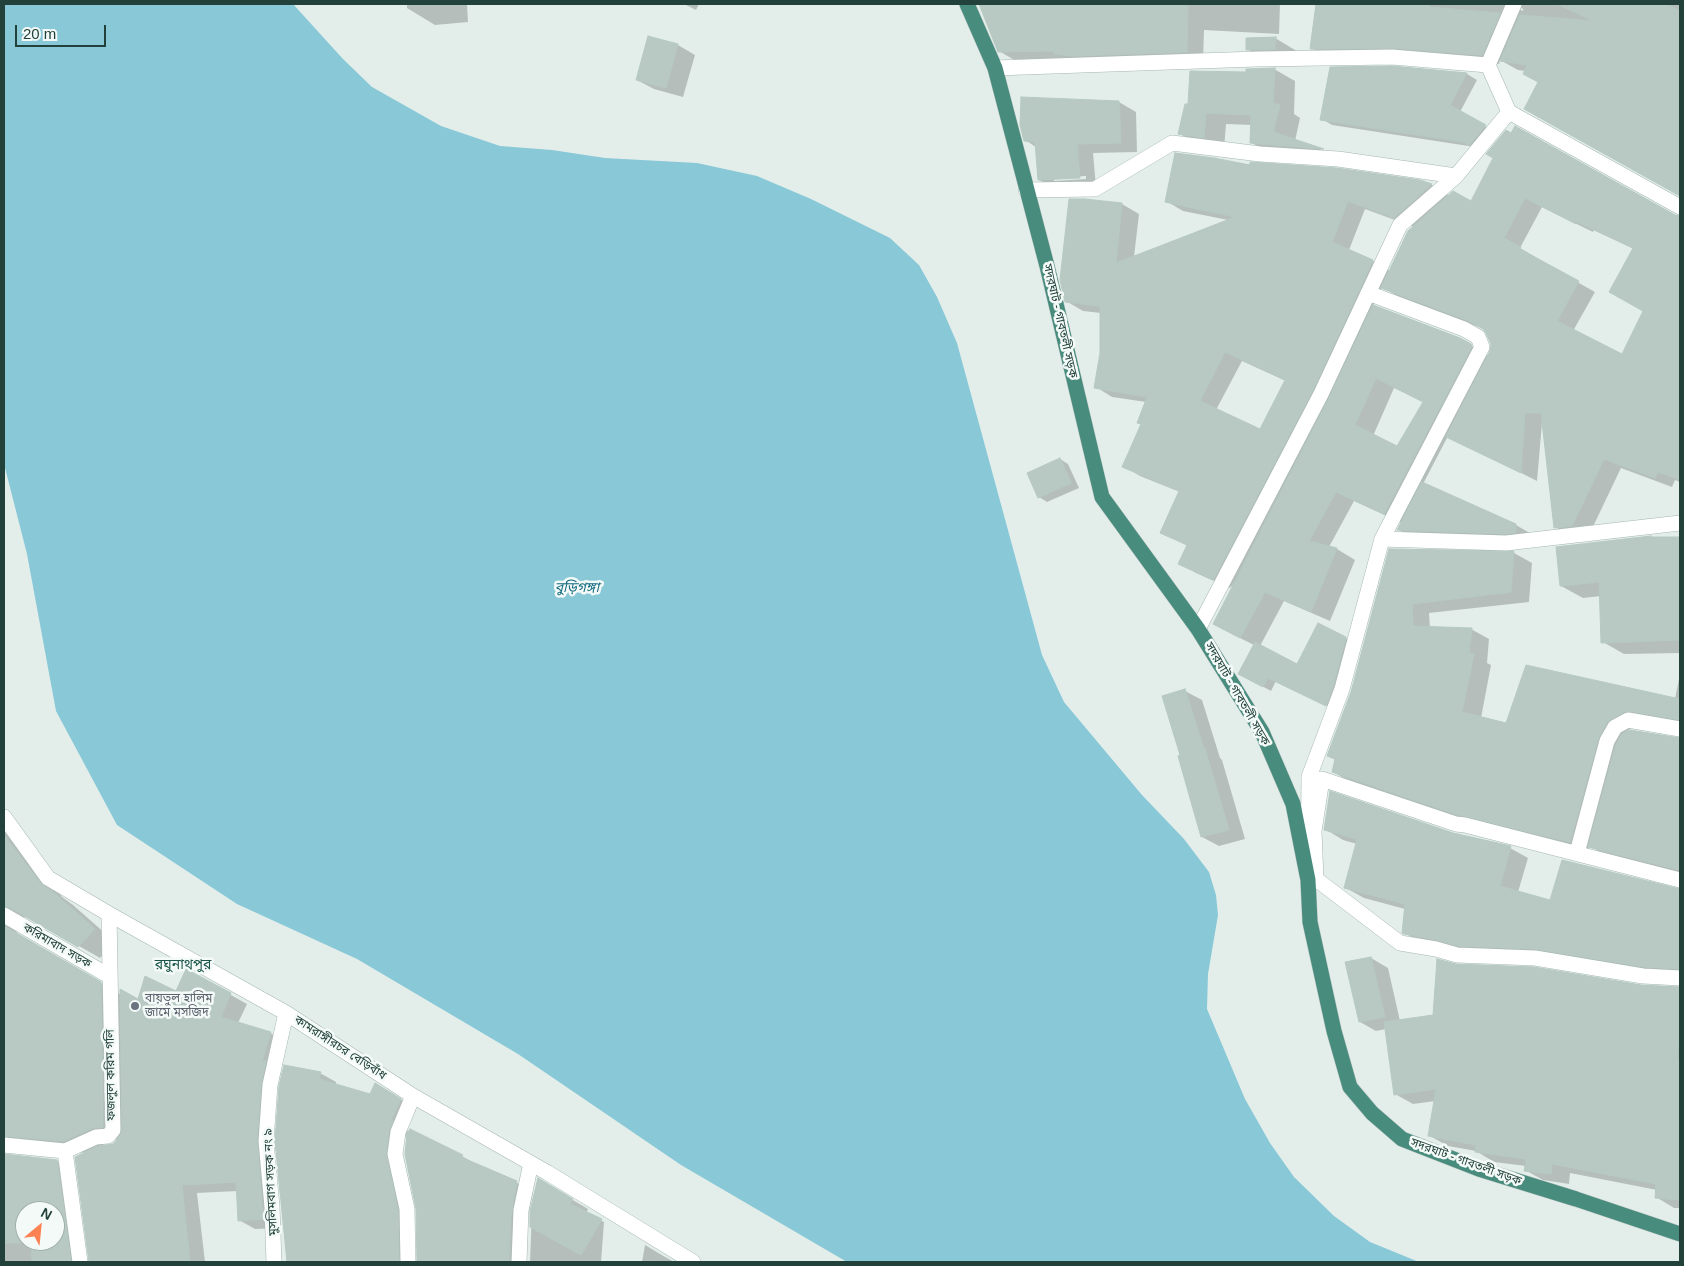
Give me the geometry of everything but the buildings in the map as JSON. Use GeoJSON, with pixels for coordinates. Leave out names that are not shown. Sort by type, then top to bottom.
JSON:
{"type":"FeatureCollection","features":[{"type":"Feature","properties":{"kind":"highway","name":"সদরঘাট - গাবতলী সড়ক"},"geometry":{"type":"LineString","coordinates":[[967,4],[995,68],[1047,266],[1102,497],[1198,629],[1262,732],[1293,804],[1312,880],[1310,922],[1334,1031],[1350,1087],[1372,1113],[1402,1139],[1480,1169],[1680,1234]]}},
{"type":"Feature","properties":{"kind":"street"},"geometry":{"type":"LineString","coordinates":[[1514,4],[1488,65],[1509,112],[1680,207]]}},
{"type":"Feature","properties":{"kind":"street"},"geometry":{"type":"LineString","coordinates":[[995,68],[1257,59],[1392,57],[1488,65]]}},
{"type":"Feature","properties":{"kind":"street"},"geometry":{"type":"LineString","coordinates":[[1198,629],[1321,394],[1400,225],[1456,176],[1509,112]]}},
{"type":"Feature","properties":{"kind":"street"},"geometry":{"type":"LineString","coordinates":[[1026,190],[1095,189],[1172,143],[1260,154],[1338,159],[1456,176]]}},
{"type":"Feature","properties":{"kind":"street"},"geometry":{"type":"LineString","coordinates":[[1312,880],[1309,777],[1342,689],[1382,539],[1482,346],[1478,337],[1464,329],[1368,293]]}},
{"type":"Feature","properties":{"kind":"street"},"geometry":{"type":"LineString","coordinates":[[1382,539],[1506,543],[1680,523]]}},
{"type":"Feature","properties":{"kind":"street"},"geometry":{"type":"LineString","coordinates":[[1577,854],[1607,741],[1615,727],[1628,720],[1680,728]]}},
{"type":"Feature","properties":{"kind":"street"},"geometry":{"type":"LineString","coordinates":[[1312,880],[1314,831],[1322,779],[1456,824],[1680,880]]}},
{"type":"Feature","properties":{"kind":"street","name":"কামরাঙ্গীরচর বেড়িবাঁধ"},"geometry":{"type":"LineString","coordinates":[[4,817],[48,878],[286,1014],[413,1096],[531,1164],[693,1262]]}},
{"type":"Feature","properties":{"kind":"street"},"geometry":{"type":"LineString","coordinates":[[1312,880],[1400,942],[1457,955],[1535,958],[1643,976],[1680,978]]}},
{"type":"Feature","properties":{"kind":"street","name":"ফজলুল করিম গলি"},"geometry":{"type":"LineString","coordinates":[[66,1151],[96,1137],[108,1136],[112,1130],[109,914]]}},
{"type":"Feature","properties":{"kind":"street","name":"করিমাবাদ সড়ক"},"geometry":{"type":"LineString","coordinates":[[4,915],[109,976]]}},
{"type":"Feature","properties":{"kind":"street","name":"মুসলিমবাগ সড়ক নং ৯"},"geometry":{"type":"LineString","coordinates":[[274,1262],[272,1207],[266,1141],[270,1085],[286,1014]]}},
{"type":"Feature","properties":{"kind":"street"},"geometry":{"type":"LineString","coordinates":[[408,1262],[407,1209],[395,1154],[398,1132],[413,1096]]}},
{"type":"Feature","properties":{"kind":"street"},"geometry":{"type":"LineString","coordinates":[[4,1144],[66,1151],[80,1262]]}},
{"type":"Feature","properties":{"kind":"street"},"geometry":{"type":"LineString","coordinates":[[519,1262],[521,1210],[531,1164]]}},
{"type":"Feature","properties":{"kind":"water","name":"বুড়িগঙ্গা"},"geometry":{"type":"Polygon","coordinates":[[[4,4],[293,4],[343,59],[372,87],[441,126],[500,146],[552,150],[605,158],[697,163],[757,176],[811,199],[890,238],[919,265],[937,297],[957,343],[1042,655],[1064,702],[1142,795],[1184,839],[1209,872],[1216,895],[1218,915],[1208,974],[1207,1009],[1245,1099],[1270,1143],[1294,1177],[1334,1216],[1370,1242],[1419,1262],[847,1262],[681,1165],[518,1054],[357,959],[237,904],[117,825],[56,711],[27,554],[4,464],[4,4]]]}},
{"type":"Feature","properties":{"kind":"place","name":"বায়তুল হালিম জামে মসজিদ"},"geometry":{"type":"Point","coordinates":[135,1006]}},
{"type":"Feature","properties":{"kind":"district","name":"রঘুনাথপুর"},"geometry":{"type":"Point","coordinates":[183,965]}}]}
